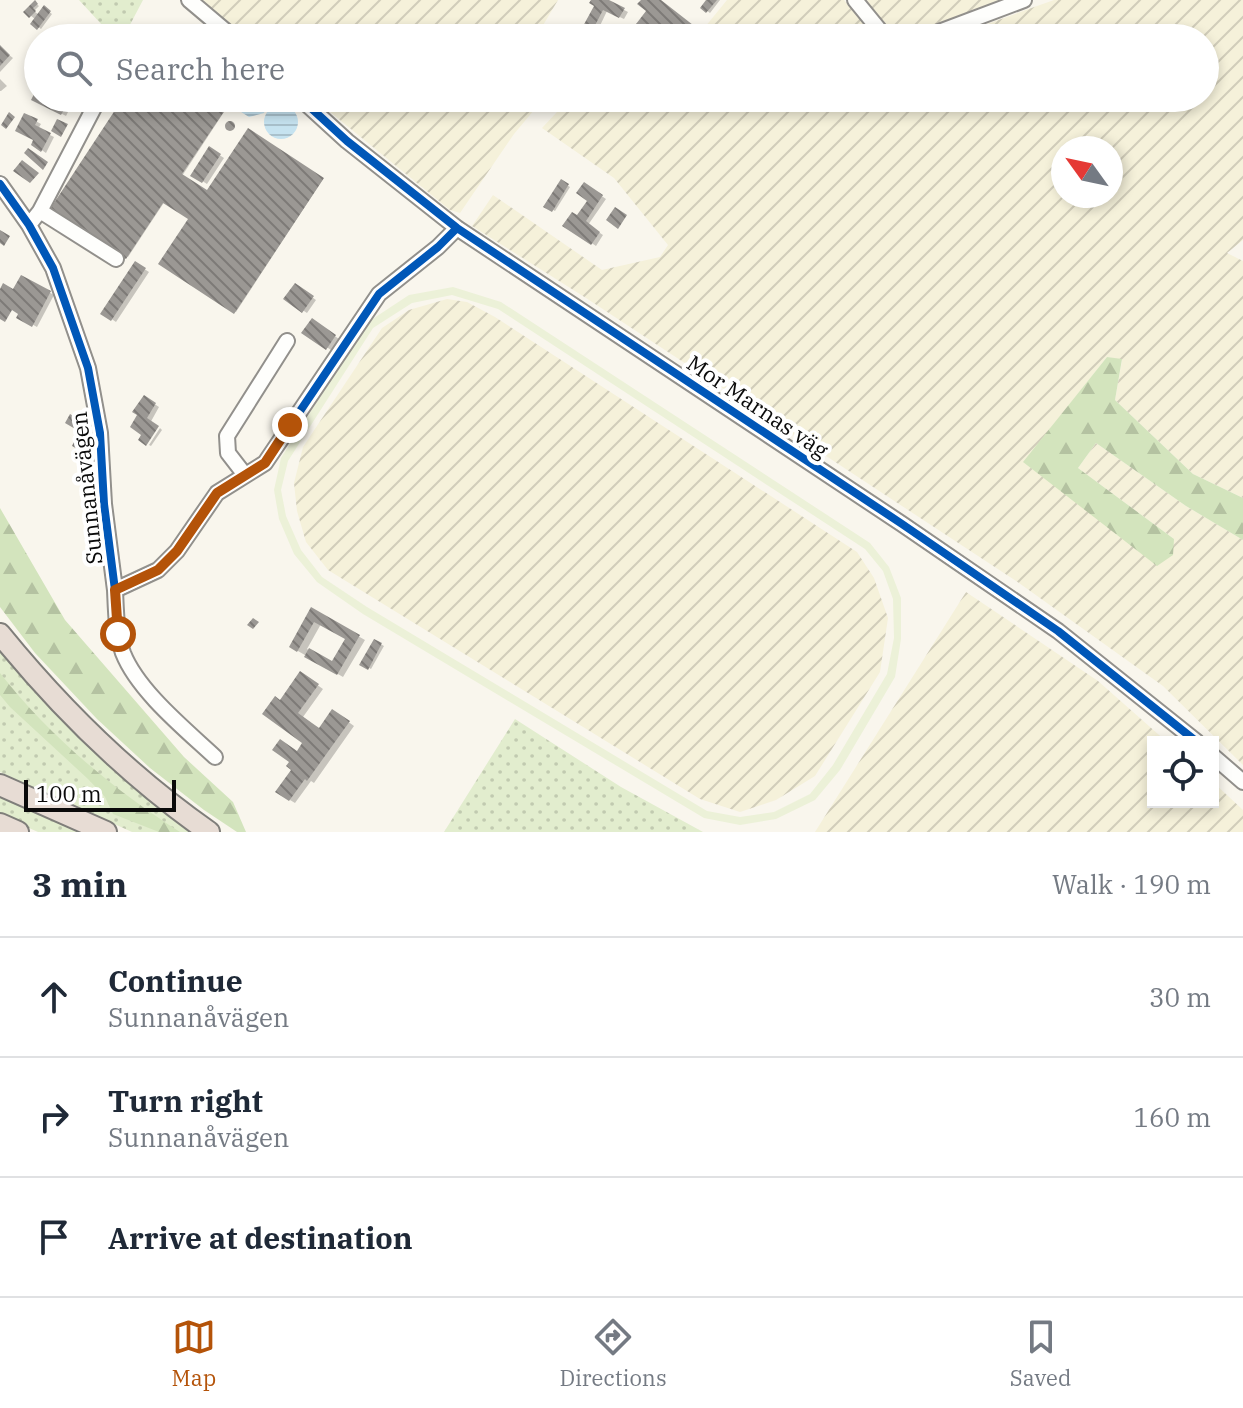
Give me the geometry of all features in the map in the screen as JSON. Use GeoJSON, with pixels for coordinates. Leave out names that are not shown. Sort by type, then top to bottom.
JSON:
{"type":"FeatureCollection","features":[{"type":"Feature","properties":{"kind":"highway"},"geometry":{"type":"LineString","coordinates":[[0,634],[72,717],[107,751],[209,832]]}},
{"type":"Feature","properties":{"kind":"highway"},"geometry":{"type":"LineString","coordinates":[[0,785],[106,832]]}},
{"type":"Feature","properties":{"kind":"highway"},"geometry":{"type":"LineString","coordinates":[[0,824],[18,832]]}},
{"type":"Feature","properties":{"kind":"street"},"geometry":{"type":"LineString","coordinates":[[189,0],[217,24]]}},
{"type":"Feature","properties":{"kind":"street"},"geometry":{"type":"LineString","coordinates":[[855,0],[875,24]]}},
{"type":"Feature","properties":{"kind":"street"},"geometry":{"type":"LineString","coordinates":[[960,24],[1024,0]]}},
{"type":"Feature","properties":{"kind":"street"},"geometry":{"type":"LineString","coordinates":[[29,225],[40,211],[92,112]]}},
{"type":"Feature","properties":{"kind":"street","name":"Mor Marnas väg"},"geometry":{"type":"LineString","coordinates":[[315,112],[457,228],[1058,631],[1189,736]]}},
{"type":"Feature","properties":{"kind":"street","name":"Sunnanåvägen"},"geometry":{"type":"LineString","coordinates":[[0,184],[29,225],[53,268],[88,368],[100,433],[104,504],[118,634],[123,653],[170,714],[215,757]]}},
{"type":"Feature","properties":{"kind":"street"},"geometry":{"type":"LineString","coordinates":[[40,211],[116,259]]}},
{"type":"Feature","properties":{"kind":"street","name":"Sunnanåvägen"},"geometry":{"type":"LineString","coordinates":[[115,590],[158,570],[177,551],[217,493],[265,463],[379,294],[457,228]]}},
{"type":"Feature","properties":{"kind":"street"},"geometry":{"type":"LineString","coordinates":[[245,475],[228,453],[227,436],[287,341]]}},
{"type":"Feature","properties":{"kind":"street"},"geometry":{"type":"LineString","coordinates":[[1219,761],[1243,782]]}},
{"type":"Feature","properties":{"kind":"shaded area"},"geometry":{"type":"Polygon","coordinates":[[[201,0],[558,0],[544,24],[230,24],[201,0]]]}},
{"type":"Feature","properties":{"kind":"shaded area"},"geometry":{"type":"Polygon","coordinates":[[[727,0],[844,0],[865,24],[707,24],[727,0]]]}},
{"type":"Feature","properties":{"kind":"shaded area"},"geometry":{"type":"Polygon","coordinates":[[[860,0],[1010,0],[945,24],[880,24],[860,0]]]}},
{"type":"Feature","properties":{"kind":"shaded area"},"geometry":{"type":"Polygon","coordinates":[[[1054,0],[1243,0],[1243,240],[1227,253],[1243,261],[1243,498],[1193,474],[1115,400],[1122,360],[1107,357],[1024,462],[1174,539],[1078,468],[1096,443],[1186,506],[1243,540],[1243,765],[1219,741],[1219,736],[1214,736],[1163,686],[1019,583],[472,226],[493,195],[602,270],[660,257],[668,245],[614,178],[542,128],[557,112],[1219,112],[1219,24],[987,24],[1054,0]]]}},
{"type":"Feature","properties":{"kind":"shaded area"},"geometry":{"type":"Polygon","coordinates":[[[330,112],[532,112],[460,213],[450,210],[330,112]]]}},
{"type":"Feature","properties":{"kind":"shaded area"},"geometry":{"type":"Polygon","coordinates":[[[447,299],[467,302],[495,317],[857,552],[874,578],[888,618],[880,672],[815,776],[776,800],[740,812],[700,799],[328,570],[306,542],[297,511],[294,483],[303,447],[382,328],[409,310],[447,299]]]}},
{"type":"Feature","properties":{"kind":"shaded area"},"geometry":{"type":"Polygon","coordinates":[[[966,592],[1098,681],[1160,736],[1147,736],[1147,808],[1219,808],[1219,788],[1243,810],[1243,832],[815,832],[966,592]]]}},
{"type":"Feature","properties":{"kind":"green space"},"geometry":{"type":"Polygon","coordinates":[[[79,0],[143,0],[130,24],[101,24],[79,0]]]}},
{"type":"Feature","properties":{"kind":"green space"},"geometry":{"type":"Polygon","coordinates":[[[453,287],[501,302],[870,543],[889,567],[901,598],[901,639],[895,677],[840,770],[815,800],[776,819],[740,825],[704,818],[363,614],[317,582],[294,554],[279,519],[274,490],[281,458],[368,322],[409,295],[453,287]],[[452,295],[412,303],[373,328],[288,461],[281,490],[286,516],[301,550],[322,577],[367,607],[707,811],[740,817],[774,812],[810,794],[833,765],[887,674],[894,638],[893,599],[883,571],[865,549],[498,309],[452,295]]]}},
{"type":"Feature","properties":{"kind":"green space"},"geometry":{"type":"Polygon","coordinates":[[[1107,357],[1122,359],[1115,400],[1193,474],[1243,498],[1243,540],[1186,506],[1096,443],[1078,468],[1174,539],[1173,555],[1157,566],[1023,462],[1107,357]]]}},
{"type":"Feature","properties":{"kind":"green space"},"geometry":{"type":"Polygon","coordinates":[[[0,508],[65,620],[184,757],[233,802],[246,832],[237,832],[204,810],[150,768],[97,719],[35,653],[0,607],[0,508]]]}},
{"type":"Feature","properties":{"kind":"green space"},"geometry":{"type":"Polygon","coordinates":[[[0,646],[199,832],[132,832],[0,772],[0,646]]]}},
{"type":"Feature","properties":{"kind":"green space"},"geometry":{"type":"Polygon","coordinates":[[[0,673],[39,718],[83,760],[180,832],[159,832],[113,814],[105,797],[88,779],[0,695],[0,673]]]}},
{"type":"Feature","properties":{"kind":"green space"},"geometry":{"type":"Polygon","coordinates":[[[515,719],[621,787],[703,832],[444,832],[515,719]]]}},
{"type":"Feature","properties":{"kind":"green space"},"geometry":{"type":"Polygon","coordinates":[[[0,795],[88,832],[38,832],[0,815],[0,795]]]}},
{"type":"Feature","properties":{"kind":"water"},"geometry":{"type":"Polygon","coordinates":[[[241,112],[264,112],[264,113],[249,117],[241,112]]]}},
{"type":"Feature","properties":{"kind":"water"},"geometry":{"type":"Polygon","coordinates":[[[268,112],[294,112],[297,128],[287,138],[275,138],[265,128],[268,112]]]}},
{"type":"Feature","properties":{"kind":"building"},"geometry":{"type":"Polygon","coordinates":[[[35,0],[38,4],[33,8],[36,11],[29,18],[23,12],[35,0]]]}},
{"type":"Feature","properties":{"kind":"building"},"geometry":{"type":"Polygon","coordinates":[[[591,0],[609,0],[625,8],[619,18],[603,10],[596,24],[584,24],[594,6],[589,3],[591,0]]]}},
{"type":"Feature","properties":{"kind":"building"},"geometry":{"type":"Polygon","coordinates":[[[641,0],[661,0],[692,24],[636,24],[646,11],[637,4],[641,0]]]}},
{"type":"Feature","properties":{"kind":"building"},"geometry":{"type":"Polygon","coordinates":[[[706,0],[717,0],[706,13],[700,8],[706,0]]]}},
{"type":"Feature","properties":{"kind":"building"},"geometry":{"type":"Polygon","coordinates":[[[44,5],[51,11],[41,24],[30,24],[44,5]]]}},
{"type":"Feature","properties":{"kind":"building"},"geometry":{"type":"Polygon","coordinates":[[[0,45],[10,55],[0,66],[0,45]]]}},
{"type":"Feature","properties":{"kind":"building"},"geometry":{"type":"Polygon","coordinates":[[[9,112],[15,117],[6,129],[1,125],[9,112]]]}},
{"type":"Feature","properties":{"kind":"building"},"geometry":{"type":"Polygon","coordinates":[[[114,112],[224,112],[182,174],[207,190],[248,128],[324,178],[234,314],[158,264],[188,219],[163,203],[126,259],[50,209],[114,112]]]}},
{"type":"Feature","properties":{"kind":"building"},"geometry":{"type":"Polygon","coordinates":[[[24,113],[38,119],[35,125],[51,133],[41,152],[31,145],[33,140],[15,131],[24,113]]]}},
{"type":"Feature","properties":{"kind":"building"},"geometry":{"type":"Polygon","coordinates":[[[57,119],[68,124],[61,137],[51,131],[57,119]]]}},
{"type":"Feature","properties":{"kind":"building"},"geometry":{"type":"Polygon","coordinates":[[[230,121],[235,126],[230,131],[225,126],[230,121]]]}},
{"type":"Feature","properties":{"kind":"building"},"geometry":{"type":"Polygon","coordinates":[[[209,146],[221,154],[202,183],[190,176],[209,146]]]}},
{"type":"Feature","properties":{"kind":"building"},"geometry":{"type":"Polygon","coordinates":[[[28,148],[48,162],[43,170],[24,153],[28,148]]]}},
{"type":"Feature","properties":{"kind":"building"},"geometry":{"type":"Polygon","coordinates":[[[22,160],[39,173],[30,183],[13,171],[22,160]]]}},
{"type":"Feature","properties":{"kind":"building"},"geometry":{"type":"Polygon","coordinates":[[[561,179],[569,184],[552,212],[543,207],[561,179]]]}},
{"type":"Feature","properties":{"kind":"building"},"geometry":{"type":"Polygon","coordinates":[[[584,182],[603,195],[586,221],[600,232],[591,245],[562,226],[572,212],[577,215],[587,201],[576,193],[584,182]]]}},
{"type":"Feature","properties":{"kind":"building"},"geometry":{"type":"Polygon","coordinates":[[[615,207],[627,215],[618,229],[606,220],[615,207]]]}},
{"type":"Feature","properties":{"kind":"building"},"geometry":{"type":"Polygon","coordinates":[[[0,230],[10,236],[4,246],[0,243],[0,230]]]}},
{"type":"Feature","properties":{"kind":"building"},"geometry":{"type":"Polygon","coordinates":[[[135,261],[146,268],[111,321],[100,314],[135,261]]]}},
{"type":"Feature","properties":{"kind":"building"},"geometry":{"type":"Polygon","coordinates":[[[21,275],[51,291],[32,327],[16,318],[18,314],[12,310],[5,322],[0,319],[0,289],[3,283],[13,289],[21,275]]]}},
{"type":"Feature","properties":{"kind":"building"},"geometry":{"type":"Polygon","coordinates":[[[295,283],[314,296],[302,313],[283,299],[295,283]]]}},
{"type":"Feature","properties":{"kind":"building"},"geometry":{"type":"Polygon","coordinates":[[[312,318],[336,335],[326,350],[301,333],[312,318]]]}},
{"type":"Feature","properties":{"kind":"building"},"geometry":{"type":"Polygon","coordinates":[[[144,395],[156,403],[147,418],[159,426],[146,446],[138,440],[141,435],[130,427],[137,415],[132,412],[144,395]]]}},
{"type":"Feature","properties":{"kind":"building"},"geometry":{"type":"Polygon","coordinates":[[[70,414],[82,421],[77,430],[65,423],[70,414]]]}},
{"type":"Feature","properties":{"kind":"building"},"geometry":{"type":"Polygon","coordinates":[[[79,431],[89,436],[81,451],[72,446],[79,431]]]}},
{"type":"Feature","properties":{"kind":"building"},"geometry":{"type":"Polygon","coordinates":[[[311,607],[360,635],[337,675],[304,657],[309,648],[332,661],[345,639],[314,622],[297,652],[289,647],[311,607]]]}},
{"type":"Feature","properties":{"kind":"building"},"geometry":{"type":"Polygon","coordinates":[[[253,618],[259,622],[253,629],[247,625],[253,618]]]}},
{"type":"Feature","properties":{"kind":"building"},"geometry":{"type":"Polygon","coordinates":[[[374,639],[382,643],[368,670],[359,665],[374,639]]]}},
{"type":"Feature","properties":{"kind":"building"},"geometry":{"type":"Polygon","coordinates":[[[300,671],[319,684],[298,713],[319,728],[332,709],[350,721],[289,801],[275,792],[291,770],[286,766],[289,762],[272,750],[280,739],[297,751],[302,743],[262,714],[275,696],[280,700],[300,671]]]}},
{"type":"Feature","properties":{"kind":"cycle path"},"geometry":{"type":"LineString","coordinates":[[315,112],[457,228],[1058,631],[1189,736]]}},
{"type":"Feature","properties":{"kind":"cycle path"},"geometry":{"type":"LineString","coordinates":[[0,184],[29,225],[53,268],[88,368],[100,433],[104,504],[115,590],[158,570],[177,551],[217,493],[265,463],[379,294],[457,228]]}},
{"type":"Feature","properties":{"kind":"route"},"geometry":{"type":"LineString","coordinates":[[118,634],[115,590],[158,570],[177,551],[217,493],[265,463],[290,425]]}}]}
